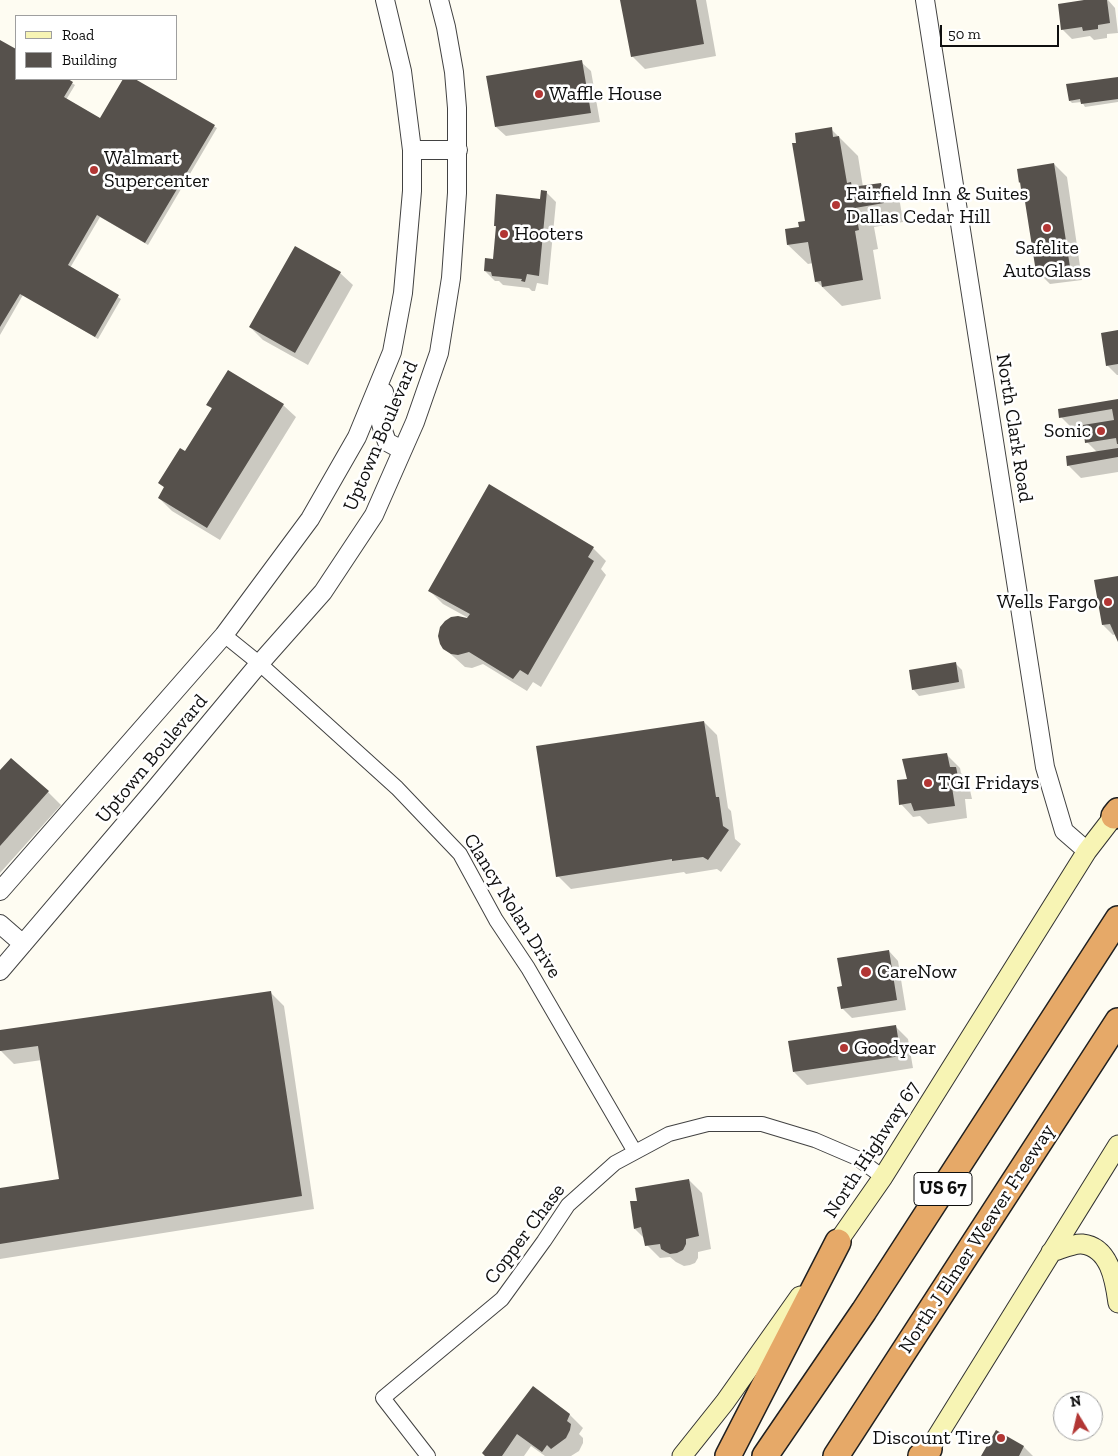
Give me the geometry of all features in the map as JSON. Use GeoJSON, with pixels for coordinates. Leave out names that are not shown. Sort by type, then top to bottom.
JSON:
{"type":"FeatureCollection","features":[{"type":"Feature","properties":{"kind":"highway","name":"US 67"},"geometry":{"type":"LineString","coordinates":[[765,1456],[864,1311],[1118,919]]}},
{"type":"Feature","properties":{"kind":"highway","name":"North J Elmer Weaver Freeway"},"geometry":{"type":"LineString","coordinates":[[836,1456],[1118,1021]]}},
{"type":"Feature","properties":{"kind":"highway"},"geometry":{"type":"LineString","coordinates":[[728,1456],[838,1242]]}},
{"type":"Feature","properties":{"kind":"main road","name":"North Highway 67"},"geometry":{"type":"LineString","coordinates":[[682,1456],[725,1402],[883,1177],[1027,950],[1087,851],[1117,812]]}},
{"type":"Feature","properties":{"kind":"main road"},"geometry":{"type":"LineString","coordinates":[[925,1454],[1118,1145]]}},
{"type":"Feature","properties":{"kind":"main road"},"geometry":{"type":"LineString","coordinates":[[1051,1252],[1080,1243],[1096,1248],[1105,1257],[1114,1280],[1118,1303]]}},
{"type":"Feature","properties":{"kind":"street","name":"Uptown Boulevard"},"geometry":{"type":"LineString","coordinates":[[0,891],[224,635],[310,519],[357,437],[392,352],[403,293],[412,191],[412,150],[402,71],[385,0]]}},
{"type":"Feature","properties":{"kind":"street","name":"Uptown Boulevard"},"geometry":{"type":"LineString","coordinates":[[0,970],[323,592],[374,515],[415,422],[439,353],[451,278],[457,193],[457,108],[454,72],[439,0]]}},
{"type":"Feature","properties":{"kind":"street","name":"North Clark Road"},"geometry":{"type":"LineString","coordinates":[[925,0],[1045,767],[1064,831],[1087,851]]}},
{"type":"Feature","properties":{"kind":"street"},"geometry":{"type":"LineString","coordinates":[[412,150],[458,150]]}},
{"type":"Feature","properties":{"kind":"street"},"geometry":{"type":"LineString","coordinates":[[392,352],[379,420],[387,442],[402,450]]}},
{"type":"Feature","properties":{"kind":"street","name":"Clancy Nolan Drive"},"geometry":{"type":"LineString","coordinates":[[224,635],[260,664],[398,788],[460,854],[496,920],[528,968],[635,1152]]}},
{"type":"Feature","properties":{"kind":"street"},"geometry":{"type":"LineString","coordinates":[[0,924],[23,944]]}},
{"type":"Feature","properties":{"kind":"street","name":"Copper Chase"},"geometry":{"type":"LineString","coordinates":[[428,1456],[383,1398],[502,1299],[568,1205],[614,1163],[669,1134],[708,1124],[762,1124],[815,1140],[857,1158],[883,1177]]}},
{"type":"Feature","properties":{"kind":"building"},"geometry":{"type":"Polygon","coordinates":[[[620,0],[696,0],[704,44],[631,57],[620,0]]]}},
{"type":"Feature","properties":{"kind":"building"},"geometry":{"type":"Polygon","coordinates":[[[1084,0],[1107,0],[1110,23],[1098,25],[1098,29],[1083,31],[1082,27],[1061,30],[1058,4],[1084,0]]]}},
{"type":"Feature","properties":{"kind":"building","name":"Walmart Supercenter"},"geometry":{"type":"Polygon","coordinates":[[[0,40],[15,48],[15,80],[70,80],[73,82],[64,97],[100,118],[122,80],[137,80],[215,125],[145,243],[97,215],[68,265],[119,295],[95,337],[20,294],[0,327],[0,40]]]}},
{"type":"Feature","properties":{"kind":"building","name":"Waffle House"},"geometry":{"type":"Polygon","coordinates":[[[582,60],[591,113],[495,127],[486,76],[582,60]]]}},
{"type":"Feature","properties":{"kind":"building"},"geometry":{"type":"Polygon","coordinates":[[[1118,77],[1118,99],[1081,104],[1080,99],[1069,101],[1066,84],[1118,77]]]}},
{"type":"Feature","properties":{"kind":"building","name":"Fairfield Inn & Suites Dallas Cedar Hill"},"geometry":{"type":"Polygon","coordinates":[[[832,127],[833,137],[839,136],[847,183],[851,182],[852,187],[881,183],[884,203],[855,208],[859,230],[855,231],[863,280],[822,287],[821,281],[815,282],[808,242],[787,245],[785,229],[799,227],[798,222],[805,221],[792,143],[796,143],[795,133],[832,127]]]}},
{"type":"Feature","properties":{"kind":"building","name":"Safelite AutoGlass"},"geometry":{"type":"Polygon","coordinates":[[[1054,163],[1070,267],[1036,272],[1023,189],[1021,189],[1019,183],[1017,169],[1054,163]]]}},
{"type":"Feature","properties":{"kind":"building"},"geometry":{"type":"Polygon","coordinates":[[[541,190],[547,191],[539,276],[527,274],[525,282],[521,281],[522,279],[492,276],[491,272],[484,271],[485,258],[493,259],[496,194],[540,199],[541,190]]]}},
{"type":"Feature","properties":{"kind":"building"},"geometry":{"type":"Polygon","coordinates":[[[295,246],[341,272],[295,353],[249,327],[295,246]]]}},
{"type":"Feature","properties":{"kind":"building"},"geometry":{"type":"Polygon","coordinates":[[[1118,330],[1118,364],[1106,366],[1101,333],[1118,330]]]}},
{"type":"Feature","properties":{"kind":"building"},"geometry":{"type":"Polygon","coordinates":[[[228,370],[284,404],[207,528],[158,498],[164,487],[158,483],[180,448],[185,451],[212,408],[206,405],[228,370]]]}},
{"type":"Feature","properties":{"kind":"building","name":"Sonic"},"geometry":{"type":"Polygon","coordinates":[[[1118,399],[1118,444],[1116,438],[1085,443],[1083,425],[1114,420],[1112,409],[1059,418],[1058,409],[1118,399]]]}},
{"type":"Feature","properties":{"kind":"building"},"geometry":{"type":"Polygon","coordinates":[[[1118,448],[1118,457],[1067,466],[1066,456],[1118,448]]]}},
{"type":"Feature","properties":{"kind":"building"},"geometry":{"type":"Polygon","coordinates":[[[489,484],[594,547],[588,557],[594,561],[528,675],[520,670],[513,679],[469,652],[458,655],[451,654],[443,649],[438,636],[440,627],[451,617],[467,618],[470,614],[428,591],[489,484]]]}},
{"type":"Feature","properties":{"kind":"building","name":"Wells Fargo"},"geometry":{"type":"Polygon","coordinates":[[[1118,576],[1118,642],[1110,624],[1102,625],[1094,580],[1118,576]]]}},
{"type":"Feature","properties":{"kind":"building"},"geometry":{"type":"Polygon","coordinates":[[[956,662],[959,682],[912,690],[909,670],[956,662]]]}},
{"type":"Feature","properties":{"kind":"building"},"geometry":{"type":"Polygon","coordinates":[[[704,721],[716,797],[719,797],[723,826],[729,830],[708,860],[703,857],[672,861],[672,859],[556,877],[536,746],[704,721]]]}},
{"type":"Feature","properties":{"kind":"building","name":"TGI Fridays"},"geometry":{"type":"Polygon","coordinates":[[[947,753],[950,767],[956,767],[960,786],[952,787],[955,806],[914,811],[911,803],[899,805],[897,780],[907,779],[902,759],[947,753]]]}},
{"type":"Feature","properties":{"kind":"building"},"geometry":{"type":"Polygon","coordinates":[[[11,758],[49,791],[0,846],[0,770],[11,758]]]}},
{"type":"Feature","properties":{"kind":"building","name":"CareNow"},"geometry":{"type":"Polygon","coordinates":[[[889,950],[897,1000],[841,1009],[837,987],[842,986],[837,958],[889,950]]]}},
{"type":"Feature","properties":{"kind":"building"},"geometry":{"type":"Polygon","coordinates":[[[271,991],[302,1196],[0,1244],[0,1188],[59,1179],[38,1046],[0,1051],[0,1030],[271,991]]]}},
{"type":"Feature","properties":{"kind":"building","name":"Goodyear"},"geometry":{"type":"Polygon","coordinates":[[[896,1025],[901,1056],[793,1072],[788,1041],[896,1025]]]}},
{"type":"Feature","properties":{"kind":"building"},"geometry":{"type":"Polygon","coordinates":[[[689,1179],[699,1236],[686,1239],[683,1250],[677,1253],[670,1254],[666,1252],[661,1249],[660,1244],[645,1246],[641,1227],[634,1229],[630,1201],[637,1201],[635,1188],[689,1179]]]}},
{"type":"Feature","properties":{"kind":"building"},"geometry":{"type":"Polygon","coordinates":[[[533,1386],[570,1414],[567,1421],[571,1424],[570,1430],[566,1438],[551,1449],[547,1445],[542,1452],[517,1434],[502,1456],[485,1456],[482,1453],[533,1386]]]}},
{"type":"Feature","properties":{"kind":"building","name":"Discount Tire"},"geometry":{"type":"Polygon","coordinates":[[[996,1430],[1024,1446],[1019,1456],[981,1456],[996,1430]]]}},
{"type":"Feature","properties":{"kind":"place","name":"Waffle House"},"geometry":{"type":"Point","coordinates":[539,94]}},
{"type":"Feature","properties":{"kind":"place","name":"Walmart Supercenter"},"geometry":{"type":"Point","coordinates":[94,170]}},
{"type":"Feature","properties":{"kind":"place","name":"Fairfield Inn & Suites Dallas Cedar Hill"},"geometry":{"type":"Point","coordinates":[836,205]}},
{"type":"Feature","properties":{"kind":"place","name":"Safelite AutoGlass"},"geometry":{"type":"Point","coordinates":[1047,228]}},
{"type":"Feature","properties":{"kind":"place","name":"Hooters"},"geometry":{"type":"Point","coordinates":[504,234]}},
{"type":"Feature","properties":{"kind":"place","name":"Sonic"},"geometry":{"type":"Point","coordinates":[1101,431]}},
{"type":"Feature","properties":{"kind":"place","name":"Wells Fargo"},"geometry":{"type":"Point","coordinates":[1108,602]}},
{"type":"Feature","properties":{"kind":"place","name":"TGI Fridays"},"geometry":{"type":"Point","coordinates":[928,783]}},
{"type":"Feature","properties":{"kind":"place","name":"CareNow"},"geometry":{"type":"Point","coordinates":[866,972]}},
{"type":"Feature","properties":{"kind":"place","name":"Goodyear"},"geometry":{"type":"Point","coordinates":[844,1048]}},
{"type":"Feature","properties":{"kind":"place","name":"Discount Tire"},"geometry":{"type":"Point","coordinates":[1001,1438]}}]}
